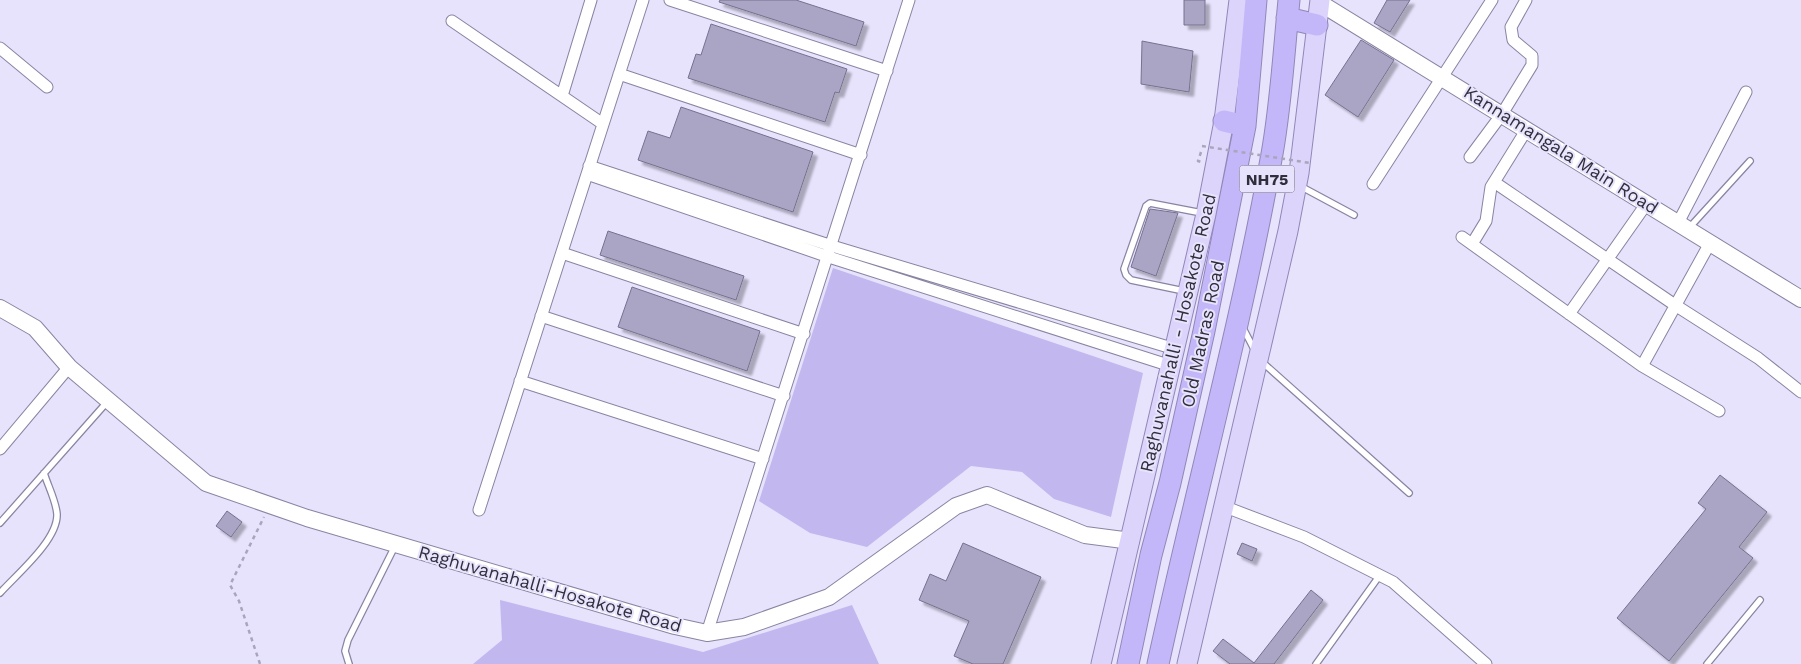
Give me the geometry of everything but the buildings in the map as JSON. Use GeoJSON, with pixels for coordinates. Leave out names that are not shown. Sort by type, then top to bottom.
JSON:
{"type":"FeatureCollection","features":[{"type":"Feature","properties":{"kind":"highway","name":"Old Madras Road"},"geometry":{"type":"LineString","coordinates":[[1128,664],[1151,555],[1170,482],[1204,331],[1245,126],[1256,0]]}},
{"type":"Feature","properties":{"kind":"highway"},"geometry":{"type":"LineString","coordinates":[[1288,9],[1318,25]]}},
{"type":"Feature","properties":{"kind":"highway","name":"Old Madras Road"},"geometry":{"type":"LineString","coordinates":[[1158,664],[1230,356],[1272,152],[1288,9]]}},
{"type":"Feature","properties":{"kind":"highway"},"geometry":{"type":"LineString","coordinates":[[1224,121],[1245,126]]}},
{"type":"Feature","properties":{"kind":"main road","name":"Raghuvanahalli - Hosakote Road"},"geometry":{"type":"LineString","coordinates":[[1101,664],[1206,214],[1224,121],[1239,0]]}},
{"type":"Feature","properties":{"kind":"main road","name":"Kannamangala Main Road"},"geometry":{"type":"LineString","coordinates":[[1320,1],[1801,299]]}},
{"type":"Feature","properties":{"kind":"main road"},"geometry":{"type":"LineString","coordinates":[[1187,664],[1259,359],[1296,184],[1320,1]]}},
{"type":"Feature","properties":{"kind":"main road","name":"Raghuvanahalli-Hosakote Road"},"geometry":{"type":"LineString","coordinates":[[0,308],[35,328],[68,368],[206,483],[396,544],[707,633],[744,627],[829,597],[956,506],[987,495],[1085,534],[1130,541]]}},
{"type":"Feature","properties":{"kind":"street"},"geometry":{"type":"LineString","coordinates":[[562,96],[590,0]]}},
{"type":"Feature","properties":{"kind":"street"},"geometry":{"type":"LineString","coordinates":[[479,510],[643,0]]}},
{"type":"Feature","properties":{"kind":"street"},"geometry":{"type":"LineString","coordinates":[[670,0],[887,71]]}},
{"type":"Feature","properties":{"kind":"street"},"geometry":{"type":"LineString","coordinates":[[707,633],[804,334],[909,0]]}},
{"type":"Feature","properties":{"kind":"street"},"geometry":{"type":"LineString","coordinates":[[1373,184],[1492,0]]}},
{"type":"Feature","properties":{"kind":"street"},"geometry":{"type":"LineString","coordinates":[[1470,157],[1502,114],[1532,65],[1532,56],[1512,40],[1511,27],[1526,0]]}},
{"type":"Feature","properties":{"kind":"street"},"geometry":{"type":"LineString","coordinates":[[452,21],[603,124]]}},
{"type":"Feature","properties":{"kind":"street"},"geometry":{"type":"LineString","coordinates":[[0,48],[47,87]]}},
{"type":"Feature","properties":{"kind":"street"},"geometry":{"type":"LineString","coordinates":[[619,74],[861,155]]}},
{"type":"Feature","properties":{"kind":"street"},"geometry":{"type":"LineString","coordinates":[[1683,226],[1746,92]]}},
{"type":"Feature","properties":{"kind":"street"},"geometry":{"type":"LineString","coordinates":[[1472,244],[1486,221],[1494,182],[1527,130]]}},
{"type":"Feature","properties":{"kind":"street"},"geometry":{"type":"LineString","coordinates":[[588,170],[830,251],[1173,358]]}},
{"type":"Feature","properties":{"kind":"street"},"geometry":{"type":"LineString","coordinates":[[1494,182],[1675,306],[1758,358],[1801,392]]}},
{"type":"Feature","properties":{"kind":"street"},"geometry":{"type":"LineString","coordinates":[[1569,314],[1647,203]]}},
{"type":"Feature","properties":{"kind":"street"},"geometry":{"type":"LineString","coordinates":[[1462,237],[1642,366],[1718,411]]}},
{"type":"Feature","properties":{"kind":"street"},"geometry":{"type":"LineString","coordinates":[[1642,366],[1710,243]]}},
{"type":"Feature","properties":{"kind":"street"},"geometry":{"type":"LineString","coordinates":[[830,251],[1173,358]]}},
{"type":"Feature","properties":{"kind":"street"},"geometry":{"type":"LineString","coordinates":[[562,253],[804,334]]}},
{"type":"Feature","properties":{"kind":"street"},"geometry":{"type":"LineString","coordinates":[[541,316],[784,396]]}},
{"type":"Feature","properties":{"kind":"street"},"geometry":{"type":"LineString","coordinates":[[0,449],[68,368]]}},
{"type":"Feature","properties":{"kind":"street"},"geometry":{"type":"LineString","coordinates":[[520,381],[764,459]]}},
{"type":"Feature","properties":{"kind":"street"},"geometry":{"type":"LineString","coordinates":[[1223,506],[1304,537],[1393,582],[1486,664]]}},
{"type":"Feature","properties":{"kind":"lane"},"geometry":{"type":"LineString","coordinates":[[1683,226],[1750,161]]}},
{"type":"Feature","properties":{"kind":"lane"},"geometry":{"type":"LineString","coordinates":[[1296,184],[1354,215]]}},
{"type":"Feature","properties":{"kind":"lane"},"geometry":{"type":"LineString","coordinates":[[1189,292],[1131,280],[1126,275],[1124,269],[1146,206],[1150,203],[1206,214]]}},
{"type":"Feature","properties":{"kind":"lane"},"geometry":{"type":"LineString","coordinates":[[1238,320],[1259,359],[1409,493]]}},
{"type":"Feature","properties":{"kind":"lane"},"geometry":{"type":"LineString","coordinates":[[0,523],[108,401]]}},
{"type":"Feature","properties":{"kind":"lane"},"geometry":{"type":"LineString","coordinates":[[0,593],[50,538],[56,526],[57,513],[44,473]]}},
{"type":"Feature","properties":{"kind":"lane"},"geometry":{"type":"LineString","coordinates":[[348,664],[345,651],[348,640],[396,544]]}},
{"type":"Feature","properties":{"kind":"lane"},"geometry":{"type":"LineString","coordinates":[[1316,664],[1380,575]]}},
{"type":"Feature","properties":{"kind":"lane"},"geometry":{"type":"LineString","coordinates":[[1707,664],[1760,600]]}},
{"type":"Feature","properties":{"kind":"path"},"geometry":{"type":"LineString","coordinates":[[1202,146],[1310,163]]}},
{"type":"Feature","properties":{"kind":"path"},"geometry":{"type":"LineString","coordinates":[[260,664],[239,601],[230,585],[270,505]]}},
{"type":"Feature","properties":{"kind":"shaded area"},"geometry":{"type":"Polygon","coordinates":[[[833,268],[1143,373],[1111,517],[1054,499],[1022,472],[971,466],[867,547],[810,533],[759,501],[833,268]]]}},
{"type":"Feature","properties":{"kind":"shaded area"},"geometry":{"type":"Polygon","coordinates":[[[500,600],[703,652],[852,605],[879,664],[473,664],[502,640],[500,600]]]}}]}
